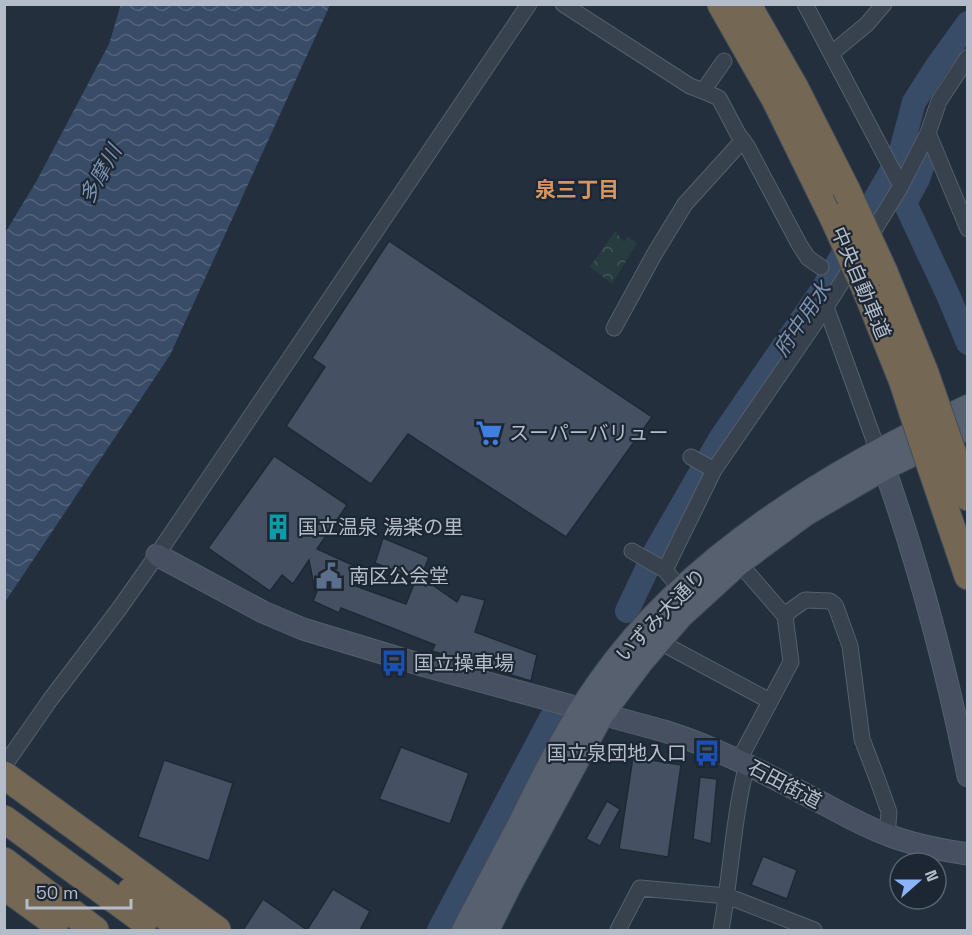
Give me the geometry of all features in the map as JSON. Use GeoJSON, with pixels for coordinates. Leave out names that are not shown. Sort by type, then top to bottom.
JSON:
{"type":"FeatureCollection","features":[{"type":"Feature","properties":{"kind":"highway","name":"中央自動車道"},"geometry":{"type":"LineString","coordinates":[[721,4],[775,99],[833,217],[867,292],[903,382],[924,407]]}},
{"type":"Feature","properties":{"kind":"highway","name":"中央自動車道"},"geometry":{"type":"LineString","coordinates":[[747,4],[795,88],[846,189],[884,272],[924,407],[943,462],[968,576]]}},
{"type":"Feature","properties":{"kind":"highway","name":"中央自動車道"},"geometry":{"type":"LineString","coordinates":[[943,462],[968,498]]}},
{"type":"Feature","properties":{"kind":"highway"},"geometry":{"type":"LineString","coordinates":[[4,774],[217,930]]}},
{"type":"Feature","properties":{"kind":"highway"},"geometry":{"type":"LineString","coordinates":[[4,798],[38,821],[159,922]]}},
{"type":"Feature","properties":{"kind":"highway"},"geometry":{"type":"LineString","coordinates":[[4,819],[159,922],[184,930]]}},
{"type":"Feature","properties":{"kind":"highway"},"geometry":{"type":"LineString","coordinates":[[4,841],[130,930]]}},
{"type":"Feature","properties":{"kind":"highway"},"geometry":{"type":"LineString","coordinates":[[4,861],[96,930]]}},
{"type":"Feature","properties":{"kind":"highway"},"geometry":{"type":"LineString","coordinates":[[4,886],[66,930]]}},
{"type":"Feature","properties":{"kind":"main road","name":"いずみ大通り"},"geometry":{"type":"LineString","coordinates":[[464,930],[563,739],[624,683],[681,616],[739,563],[806,514],[881,460],[968,407]]}},
{"type":"Feature","properties":{"kind":"main road","name":"いずみ大通り"},"geometry":{"type":"LineString","coordinates":[[487,930],[620,654],[639,632],[681,590],[724,553],[793,502],[881,460],[968,428]]}},
{"type":"Feature","properties":{"kind":"street"},"geometry":{"type":"LineString","coordinates":[[4,766],[157,555],[529,4]]}},
{"type":"Feature","properties":{"kind":"street"},"geometry":{"type":"LineString","coordinates":[[563,4],[690,86],[719,98],[798,244],[808,258],[822,267]]}},
{"type":"Feature","properties":{"kind":"street"},"geometry":{"type":"LineString","coordinates":[[806,4],[899,183]]}},
{"type":"Feature","properties":{"kind":"street"},"geometry":{"type":"LineString","coordinates":[[832,54],[867,24],[884,4]]}},
{"type":"Feature","properties":{"kind":"street"},"geometry":{"type":"LineString","coordinates":[[661,569],[703,464],[826,308],[928,133],[939,101],[968,57]]}},
{"type":"Feature","properties":{"kind":"street"},"geometry":{"type":"LineString","coordinates":[[703,92],[724,61]]}},
{"type":"Feature","properties":{"kind":"street"},"geometry":{"type":"LineString","coordinates":[[928,133],[968,229]]}},
{"type":"Feature","properties":{"kind":"street"},"geometry":{"type":"LineString","coordinates":[[614,328],[685,204],[743,140]]}},
{"type":"Feature","properties":{"kind":"street"},"geometry":{"type":"LineString","coordinates":[[826,308],[881,460],[922,587],[959,731],[968,776]]}},
{"type":"Feature","properties":{"kind":"street"},"geometry":{"type":"LineString","coordinates":[[635,553],[661,569],[681,590]]}},
{"type":"Feature","properties":{"kind":"street","name":"石田街道"},"geometry":{"type":"LineString","coordinates":[[157,555],[263,612],[303,629],[425,666],[698,742],[743,762],[887,835],[919,845],[968,854]]}},
{"type":"Feature","properties":{"kind":"street"},"geometry":{"type":"LineString","coordinates":[[721,930],[728,896],[743,762],[770,701],[791,662],[785,616],[739,563]]}},
{"type":"Feature","properties":{"kind":"street"},"geometry":{"type":"LineString","coordinates":[[785,616],[805,600],[830,601],[836,607],[850,646],[862,740],[889,812],[887,835]]}},
{"type":"Feature","properties":{"kind":"street"},"geometry":{"type":"LineString","coordinates":[[658,641],[770,701]]}},
{"type":"Feature","properties":{"kind":"street"},"geometry":{"type":"LineString","coordinates":[[618,930],[640,888],[728,896],[814,930]]}},
{"type":"Feature","properties":{"kind":"green space"},"geometry":{"type":"Polygon","coordinates":[[[615,231],[624,242],[628,237],[637,243],[612,284],[590,267],[615,231]]]}},
{"type":"Feature","properties":{"kind":"water","name":"多摩川"},"geometry":{"type":"Polygon","coordinates":[[[121,4],[330,5],[170,355],[5,602],[5,233],[36,182],[109,44],[121,4]]]}},
{"type":"Feature","properties":{"kind":"building"},"geometry":{"type":"Polygon","coordinates":[[[389,241],[652,417],[566,537],[408,434],[371,484],[286,426],[325,367],[312,358],[389,241]]]}},
{"type":"Feature","properties":{"kind":"building"},"geometry":{"type":"Polygon","coordinates":[[[274,456],[347,505],[317,549],[357,567],[350,584],[406,604],[416,579],[375,563],[383,538],[429,557],[421,577],[457,602],[461,594],[485,600],[475,632],[537,655],[531,681],[432,651],[435,645],[341,608],[339,613],[313,601],[317,591],[309,560],[293,584],[282,575],[270,591],[208,548],[274,456]]]}},
{"type":"Feature","properties":{"kind":"building"},"geometry":{"type":"Polygon","coordinates":[[[401,747],[469,773],[450,824],[379,799],[401,747]]]}},
{"type":"Feature","properties":{"kind":"building"},"geometry":{"type":"Polygon","coordinates":[[[633,757],[681,765],[668,857],[619,849],[633,757]]]}},
{"type":"Feature","properties":{"kind":"building"},"geometry":{"type":"Polygon","coordinates":[[[164,760],[233,783],[209,861],[138,837],[164,760]]]}},
{"type":"Feature","properties":{"kind":"building"},"geometry":{"type":"Polygon","coordinates":[[[700,777],[717,779],[711,844],[693,839],[700,777]]]}},
{"type":"Feature","properties":{"kind":"building"},"geometry":{"type":"Polygon","coordinates":[[[607,801],[620,809],[600,846],[586,839],[607,801]]]}},
{"type":"Feature","properties":{"kind":"building"},"geometry":{"type":"Polygon","coordinates":[[[763,856],[797,870],[787,899],[751,885],[763,856]]]}},
{"type":"Feature","properties":{"kind":"building"},"geometry":{"type":"Polygon","coordinates":[[[333,889],[370,911],[360,930],[307,930],[333,889]]]}},
{"type":"Feature","properties":{"kind":"building"},"geometry":{"type":"Polygon","coordinates":[[[263,899],[307,930],[243,930],[263,899]]]}},
{"type":"Feature","properties":{"kind":"waterway","name":"府中用水"},"geometry":{"type":"LineString","coordinates":[[627,611],[655,552],[720,439],[822,290],[899,158],[914,102],[968,23]]}},
{"type":"Feature","properties":{"kind":"waterway"},"geometry":{"type":"LineString","coordinates":[[925,159],[918,179],[905,203],[968,343]]}},
{"type":"Feature","properties":{"kind":"waterway"},"geometry":{"type":"LineString","coordinates":[[439,930],[556,712]]}},
{"type":"Feature","properties":{"kind":"place","name":"スーパーバリュー"},"geometry":{"type":"Point","coordinates":[489,433]}},
{"type":"Feature","properties":{"kind":"place","name":"国立温泉 湯楽の里"},"geometry":{"type":"Point","coordinates":[278,527]}},
{"type":"Feature","properties":{"kind":"place","name":"南区公会堂"},"geometry":{"type":"Point","coordinates":[329,576]}},
{"type":"Feature","properties":{"kind":"place","name":"国立操車場"},"geometry":{"type":"Point","coordinates":[394,663]}},
{"type":"Feature","properties":{"kind":"place","name":"国立泉団地入口"},"geometry":{"type":"Point","coordinates":[707,753]}},
{"type":"Feature","properties":{"kind":"district","name":"泉三丁目"},"geometry":{"type":"Point","coordinates":[577,189]}}]}
